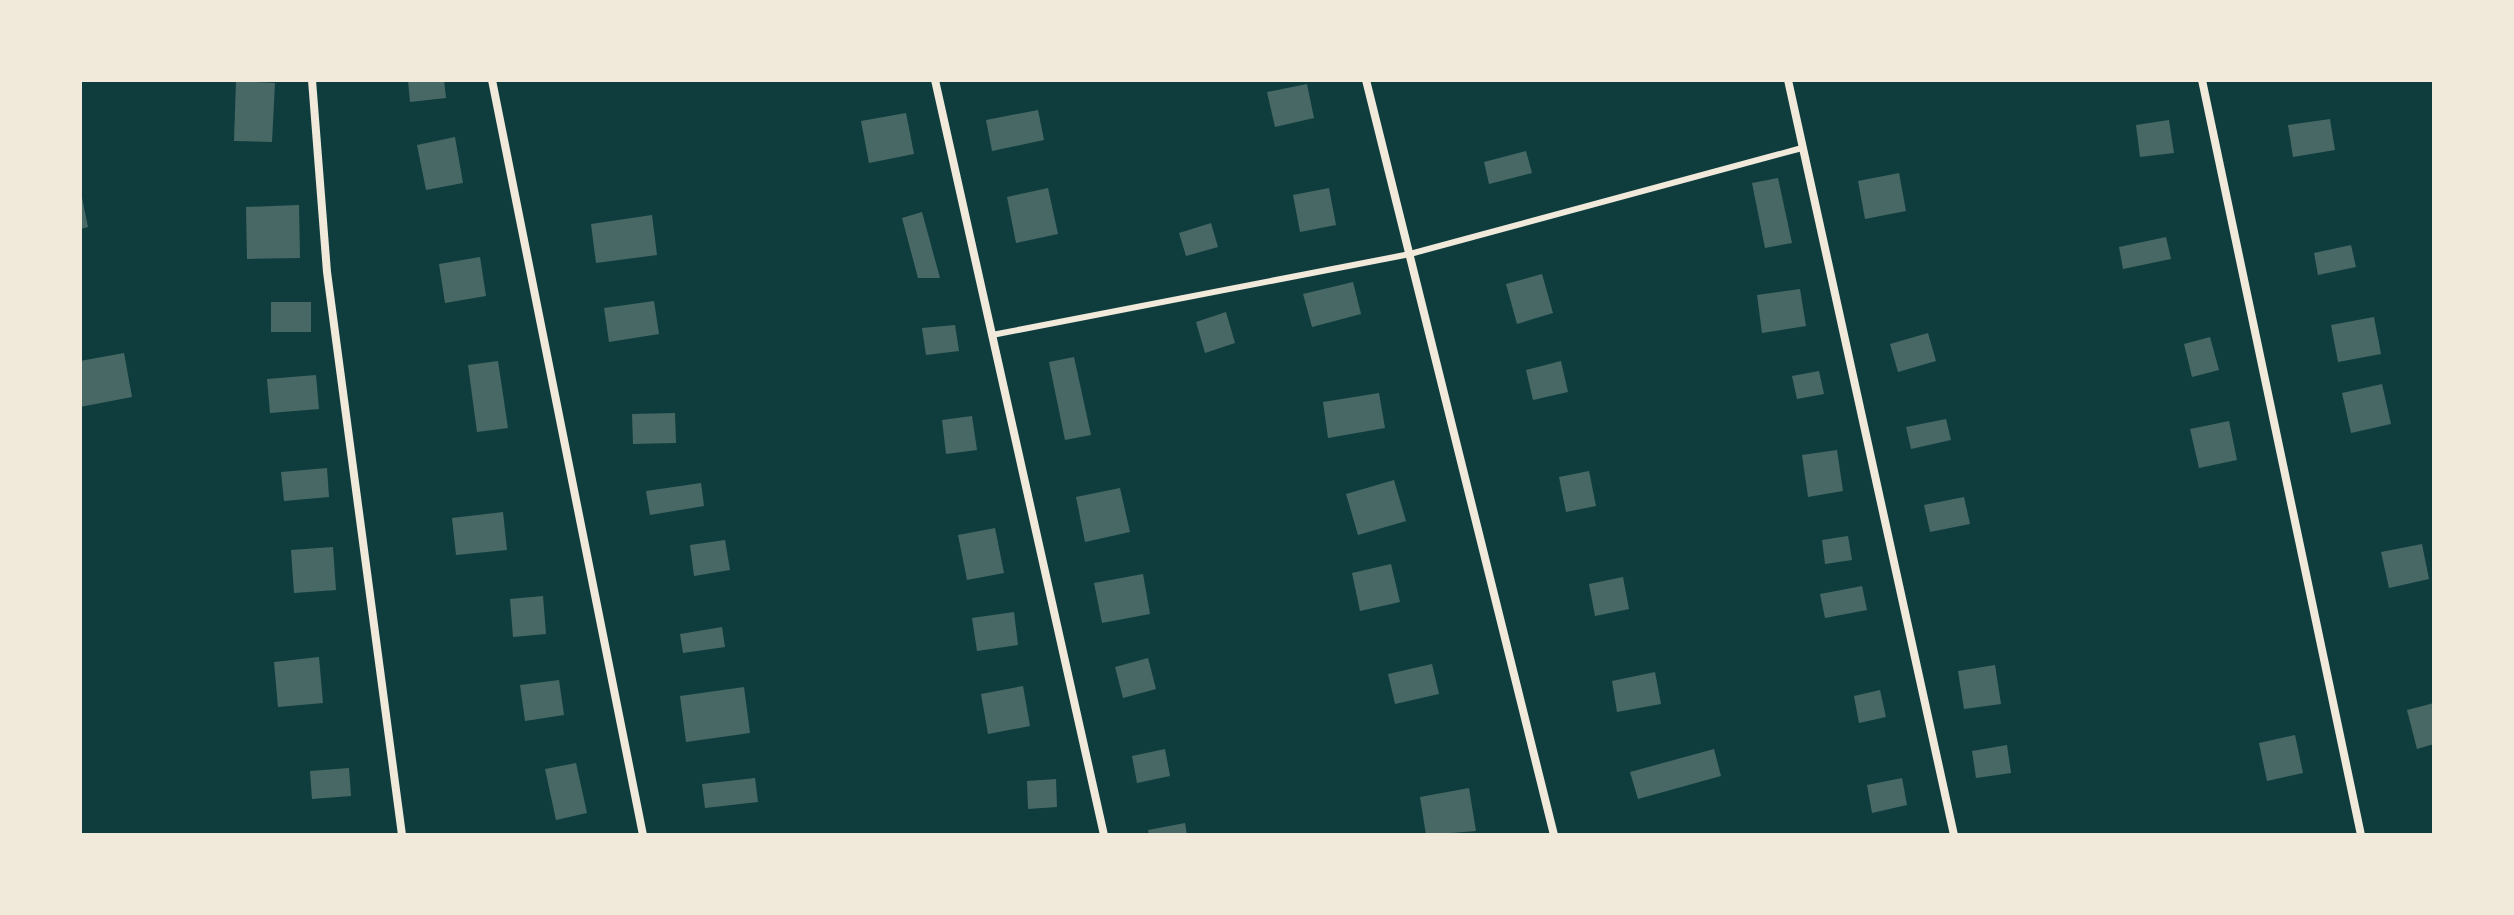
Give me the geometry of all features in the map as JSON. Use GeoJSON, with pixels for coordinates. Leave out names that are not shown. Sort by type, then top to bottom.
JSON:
{"type":"FeatureCollection","features":[{"type":"Feature","properties":{"kind":"street"},"geometry":{"type":"LineString","coordinates":[[312,80],[327,272],[402,835]]}},
{"type":"Feature","properties":{"kind":"street"},"geometry":{"type":"LineString","coordinates":[[492,80],[643,835]]}},
{"type":"Feature","properties":{"kind":"street"},"geometry":{"type":"LineString","coordinates":[[935,80],[1104,835]]}},
{"type":"Feature","properties":{"kind":"street"},"geometry":{"type":"LineString","coordinates":[[1366,80],[1554,835]]}},
{"type":"Feature","properties":{"kind":"street"},"geometry":{"type":"LineString","coordinates":[[1788,80],[1954,835]]}},
{"type":"Feature","properties":{"kind":"street"},"geometry":{"type":"LineString","coordinates":[[2202,80],[2361,835]]}},
{"type":"Feature","properties":{"kind":"lane"},"geometry":{"type":"LineString","coordinates":[[992,335],[1410,254],[1802,148]]}},
{"type":"Feature","properties":{"kind":"building"},"geometry":{"type":"Polygon","coordinates":[[[408,80],[444,80],[446,98],[410,102],[408,80]]]}},
{"type":"Feature","properties":{"kind":"building"},"geometry":{"type":"Polygon","coordinates":[[[236,81],[275,83],[272,142],[234,141],[236,81]]]}},
{"type":"Feature","properties":{"kind":"building"},"geometry":{"type":"Polygon","coordinates":[[[1307,84],[1314,118],[1275,127],[1267,92],[1307,84]]]}},
{"type":"Feature","properties":{"kind":"building"},"geometry":{"type":"Polygon","coordinates":[[[1038,110],[1044,140],[992,151],[986,120],[1038,110]]]}},
{"type":"Feature","properties":{"kind":"building"},"geometry":{"type":"Polygon","coordinates":[[[906,113],[914,154],[869,163],[861,121],[906,113]]]}},
{"type":"Feature","properties":{"kind":"building"},"geometry":{"type":"Polygon","coordinates":[[[2330,119],[2335,150],[2293,157],[2288,125],[2330,119]]]}},
{"type":"Feature","properties":{"kind":"building"},"geometry":{"type":"Polygon","coordinates":[[[2169,120],[2174,153],[2140,157],[2136,125],[2169,120]]]}},
{"type":"Feature","properties":{"kind":"building"},"geometry":{"type":"Polygon","coordinates":[[[455,137],[463,183],[426,190],[417,145],[455,137]]]}},
{"type":"Feature","properties":{"kind":"building"},"geometry":{"type":"Polygon","coordinates":[[[1526,151],[1532,173],[1489,184],[1484,162],[1526,151]]]}},
{"type":"Feature","properties":{"kind":"building"},"geometry":{"type":"Polygon","coordinates":[[[1899,173],[1906,211],[1865,219],[1858,181],[1899,173]]]}},
{"type":"Feature","properties":{"kind":"building"},"geometry":{"type":"Polygon","coordinates":[[[1778,178],[1792,243],[1765,248],[1752,183],[1778,178]]]}},
{"type":"Feature","properties":{"kind":"building"},"geometry":{"type":"Polygon","coordinates":[[[80,188],[88,227],[80,229],[80,188]]]}},
{"type":"Feature","properties":{"kind":"building"},"geometry":{"type":"Polygon","coordinates":[[[1048,188],[1058,234],[1016,243],[1007,197],[1048,188]]]}},
{"type":"Feature","properties":{"kind":"building"},"geometry":{"type":"Polygon","coordinates":[[[1329,188],[1336,225],[1300,232],[1293,195],[1329,188]]]}},
{"type":"Feature","properties":{"kind":"building"},"geometry":{"type":"Polygon","coordinates":[[[299,205],[300,258],[247,259],[246,207],[299,205]]]}},
{"type":"Feature","properties":{"kind":"building"},"geometry":{"type":"Polygon","coordinates":[[[922,212],[940,278],[918,278],[902,218],[922,212]]]}},
{"type":"Feature","properties":{"kind":"building"},"geometry":{"type":"Polygon","coordinates":[[[652,215],[657,255],[596,263],[591,224],[652,215]]]}},
{"type":"Feature","properties":{"kind":"building"},"geometry":{"type":"Polygon","coordinates":[[[1211,223],[1218,247],[1186,256],[1179,233],[1211,223]]]}},
{"type":"Feature","properties":{"kind":"building"},"geometry":{"type":"Polygon","coordinates":[[[2166,237],[2171,259],[2123,269],[2119,247],[2166,237]]]}},
{"type":"Feature","properties":{"kind":"building"},"geometry":{"type":"Polygon","coordinates":[[[2351,245],[2356,267],[2318,275],[2314,253],[2351,245]]]}},
{"type":"Feature","properties":{"kind":"building"},"geometry":{"type":"Polygon","coordinates":[[[480,257],[486,296],[445,303],[439,264],[480,257]]]}},
{"type":"Feature","properties":{"kind":"building"},"geometry":{"type":"Polygon","coordinates":[[[1542,274],[1553,313],[1517,324],[1506,284],[1542,274]]]}},
{"type":"Feature","properties":{"kind":"building"},"geometry":{"type":"Polygon","coordinates":[[[1353,282],[1361,314],[1312,327],[1303,294],[1353,282]]]}},
{"type":"Feature","properties":{"kind":"building"},"geometry":{"type":"Polygon","coordinates":[[[1800,289],[1806,326],[1762,333],[1757,295],[1800,289]]]}},
{"type":"Feature","properties":{"kind":"building"},"geometry":{"type":"Polygon","coordinates":[[[654,301],[659,334],[609,342],[604,308],[654,301]]]}},
{"type":"Feature","properties":{"kind":"building"},"geometry":{"type":"Polygon","coordinates":[[[271,302],[311,302],[311,332],[271,332],[271,302]]]}},
{"type":"Feature","properties":{"kind":"building"},"geometry":{"type":"Polygon","coordinates":[[[1226,312],[1235,343],[1205,353],[1196,322],[1226,312]]]}},
{"type":"Feature","properties":{"kind":"building"},"geometry":{"type":"Polygon","coordinates":[[[2374,317],[2381,354],[2338,362],[2331,325],[2374,317]]]}},
{"type":"Feature","properties":{"kind":"building"},"geometry":{"type":"Polygon","coordinates":[[[955,325],[959,351],[926,355],[922,328],[955,325]]]}},
{"type":"Feature","properties":{"kind":"building"},"geometry":{"type":"Polygon","coordinates":[[[1928,333],[1936,361],[1898,372],[1890,344],[1928,333]]]}},
{"type":"Feature","properties":{"kind":"building"},"geometry":{"type":"Polygon","coordinates":[[[2210,337],[2219,370],[2192,377],[2184,344],[2210,337]]]}},
{"type":"Feature","properties":{"kind":"building"},"geometry":{"type":"Polygon","coordinates":[[[124,353],[132,397],[80,407],[80,361],[124,353]]]}},
{"type":"Feature","properties":{"kind":"building"},"geometry":{"type":"Polygon","coordinates":[[[1074,357],[1091,435],[1065,440],[1049,362],[1074,357]]]}},
{"type":"Feature","properties":{"kind":"building"},"geometry":{"type":"Polygon","coordinates":[[[498,361],[508,428],[477,432],[468,365],[498,361]]]}},
{"type":"Feature","properties":{"kind":"building"},"geometry":{"type":"Polygon","coordinates":[[[1561,361],[1568,392],[1533,400],[1526,370],[1561,361]]]}},
{"type":"Feature","properties":{"kind":"building"},"geometry":{"type":"Polygon","coordinates":[[[1819,371],[1824,394],[1797,399],[1792,376],[1819,371]]]}},
{"type":"Feature","properties":{"kind":"building"},"geometry":{"type":"Polygon","coordinates":[[[316,375],[319,409],[270,413],[267,379],[316,375]]]}},
{"type":"Feature","properties":{"kind":"building"},"geometry":{"type":"Polygon","coordinates":[[[2382,384],[2391,424],[2351,433],[2342,393],[2382,384]]]}},
{"type":"Feature","properties":{"kind":"building"},"geometry":{"type":"Polygon","coordinates":[[[1379,393],[1385,428],[1328,438],[1323,402],[1379,393]]]}},
{"type":"Feature","properties":{"kind":"building"},"geometry":{"type":"Polygon","coordinates":[[[675,413],[676,443],[633,444],[632,414],[675,413]]]}},
{"type":"Feature","properties":{"kind":"building"},"geometry":{"type":"Polygon","coordinates":[[[972,416],[977,450],[946,454],[942,420],[972,416]]]}},
{"type":"Feature","properties":{"kind":"building"},"geometry":{"type":"Polygon","coordinates":[[[1946,419],[1951,440],[1911,449],[1906,427],[1946,419]]]}},
{"type":"Feature","properties":{"kind":"building"},"geometry":{"type":"Polygon","coordinates":[[[2229,421],[2237,460],[2199,468],[2190,429],[2229,421]]]}},
{"type":"Feature","properties":{"kind":"building"},"geometry":{"type":"Polygon","coordinates":[[[1837,450],[1843,491],[1808,497],[1802,455],[1837,450]]]}},
{"type":"Feature","properties":{"kind":"building"},"geometry":{"type":"Polygon","coordinates":[[[327,468],[329,497],[284,501],[281,472],[327,468]]]}},
{"type":"Feature","properties":{"kind":"building"},"geometry":{"type":"Polygon","coordinates":[[[1589,471],[1596,506],[1566,512],[1559,477],[1589,471]]]}},
{"type":"Feature","properties":{"kind":"building"},"geometry":{"type":"Polygon","coordinates":[[[1394,480],[1406,521],[1358,535],[1346,494],[1394,480]]]}},
{"type":"Feature","properties":{"kind":"building"},"geometry":{"type":"Polygon","coordinates":[[[701,483],[704,506],[650,515],[646,491],[701,483]]]}},
{"type":"Feature","properties":{"kind":"building"},"geometry":{"type":"Polygon","coordinates":[[[1120,488],[1130,532],[1085,542],[1076,497],[1120,488]]]}},
{"type":"Feature","properties":{"kind":"building"},"geometry":{"type":"Polygon","coordinates":[[[1964,497],[1970,524],[1930,532],[1924,505],[1964,497]]]}},
{"type":"Feature","properties":{"kind":"building"},"geometry":{"type":"Polygon","coordinates":[[[503,512],[507,550],[456,555],[452,518],[503,512]]]}},
{"type":"Feature","properties":{"kind":"building"},"geometry":{"type":"Polygon","coordinates":[[[995,528],[1004,573],[967,580],[958,535],[995,528]]]}},
{"type":"Feature","properties":{"kind":"building"},"geometry":{"type":"Polygon","coordinates":[[[1848,536],[1852,560],[1825,564],[1822,540],[1848,536]]]}},
{"type":"Feature","properties":{"kind":"building"},"geometry":{"type":"Polygon","coordinates":[[[725,540],[730,570],[694,576],[690,545],[725,540]]]}},
{"type":"Feature","properties":{"kind":"building"},"geometry":{"type":"Polygon","coordinates":[[[2422,544],[2429,579],[2389,588],[2381,552],[2422,544]]]}},
{"type":"Feature","properties":{"kind":"building"},"geometry":{"type":"Polygon","coordinates":[[[333,547],[336,590],[294,593],[291,550],[333,547]]]}},
{"type":"Feature","properties":{"kind":"building"},"geometry":{"type":"Polygon","coordinates":[[[1391,564],[1400,602],[1360,611],[1352,573],[1391,564]]]}},
{"type":"Feature","properties":{"kind":"building"},"geometry":{"type":"Polygon","coordinates":[[[1143,574],[1150,614],[1102,623],[1094,583],[1143,574]]]}},
{"type":"Feature","properties":{"kind":"building"},"geometry":{"type":"Polygon","coordinates":[[[1623,577],[1629,609],[1595,616],[1589,584],[1623,577]]]}},
{"type":"Feature","properties":{"kind":"building"},"geometry":{"type":"Polygon","coordinates":[[[1862,586],[1867,610],[1825,618],[1820,594],[1862,586]]]}},
{"type":"Feature","properties":{"kind":"building"},"geometry":{"type":"Polygon","coordinates":[[[543,596],[546,634],[513,637],[510,599],[543,596]]]}},
{"type":"Feature","properties":{"kind":"building"},"geometry":{"type":"Polygon","coordinates":[[[1014,612],[1018,645],[977,651],[972,618],[1014,612]]]}},
{"type":"Feature","properties":{"kind":"building"},"geometry":{"type":"Polygon","coordinates":[[[722,627],[725,647],[683,653],[680,634],[722,627]]]}},
{"type":"Feature","properties":{"kind":"building"},"geometry":{"type":"Polygon","coordinates":[[[319,657],[323,703],[278,707],[274,662],[319,657]]]}},
{"type":"Feature","properties":{"kind":"building"},"geometry":{"type":"Polygon","coordinates":[[[1148,658],[1156,689],[1123,698],[1115,667],[1148,658]]]}},
{"type":"Feature","properties":{"kind":"building"},"geometry":{"type":"Polygon","coordinates":[[[1432,664],[1439,694],[1395,704],[1388,674],[1432,664]]]}},
{"type":"Feature","properties":{"kind":"building"},"geometry":{"type":"Polygon","coordinates":[[[1995,665],[2001,704],[1964,709],[1958,671],[1995,665]]]}},
{"type":"Feature","properties":{"kind":"building"},"geometry":{"type":"Polygon","coordinates":[[[1655,672],[1661,704],[1617,712],[1612,681],[1655,672]]]}},
{"type":"Feature","properties":{"kind":"building"},"geometry":{"type":"Polygon","coordinates":[[[559,680],[564,715],[525,721],[520,685],[559,680]]]}},
{"type":"Feature","properties":{"kind":"building"},"geometry":{"type":"Polygon","coordinates":[[[1023,686],[1030,726],[988,734],[981,694],[1023,686]]]}},
{"type":"Feature","properties":{"kind":"building"},"geometry":{"type":"Polygon","coordinates":[[[744,687],[750,733],[686,742],[680,696],[744,687]]]}},
{"type":"Feature","properties":{"kind":"building"},"geometry":{"type":"Polygon","coordinates":[[[1880,690],[1886,717],[1859,723],[1854,696],[1880,690]]]}},
{"type":"Feature","properties":{"kind":"building"},"geometry":{"type":"Polygon","coordinates":[[[2434,703],[2434,744],[2417,749],[2407,710],[2434,703]]]}},
{"type":"Feature","properties":{"kind":"building"},"geometry":{"type":"Polygon","coordinates":[[[2295,735],[2303,773],[2267,781],[2259,743],[2295,735]]]}},
{"type":"Feature","properties":{"kind":"building"},"geometry":{"type":"Polygon","coordinates":[[[2007,745],[2011,773],[1976,778],[1972,751],[2007,745]]]}},
{"type":"Feature","properties":{"kind":"building"},"geometry":{"type":"Polygon","coordinates":[[[1165,749],[1170,776],[1137,783],[1132,756],[1165,749]]]}},
{"type":"Feature","properties":{"kind":"building"},"geometry":{"type":"Polygon","coordinates":[[[1714,749],[1721,776],[1638,799],[1630,772],[1714,749]]]}},
{"type":"Feature","properties":{"kind":"building"},"geometry":{"type":"Polygon","coordinates":[[[576,763],[587,813],[556,820],[545,769],[576,763]]]}},
{"type":"Feature","properties":{"kind":"building"},"geometry":{"type":"Polygon","coordinates":[[[349,768],[351,796],[312,799],[310,771],[349,768]]]}},
{"type":"Feature","properties":{"kind":"building"},"geometry":{"type":"Polygon","coordinates":[[[755,778],[758,802],[705,808],[702,784],[755,778]]]}},
{"type":"Feature","properties":{"kind":"building"},"geometry":{"type":"Polygon","coordinates":[[[1902,778],[1907,805],[1872,813],[1867,785],[1902,778]]]}},
{"type":"Feature","properties":{"kind":"building"},"geometry":{"type":"Polygon","coordinates":[[[1056,779],[1057,807],[1028,809],[1027,781],[1056,779]]]}},
{"type":"Feature","properties":{"kind":"building"},"geometry":{"type":"Polygon","coordinates":[[[1469,788],[1476,831],[1426,835],[1420,797],[1469,788]]]}},
{"type":"Feature","properties":{"kind":"building"},"geometry":{"type":"Polygon","coordinates":[[[1185,823],[1187,835],[1149,835],[1148,830],[1185,823]]]}}]}
